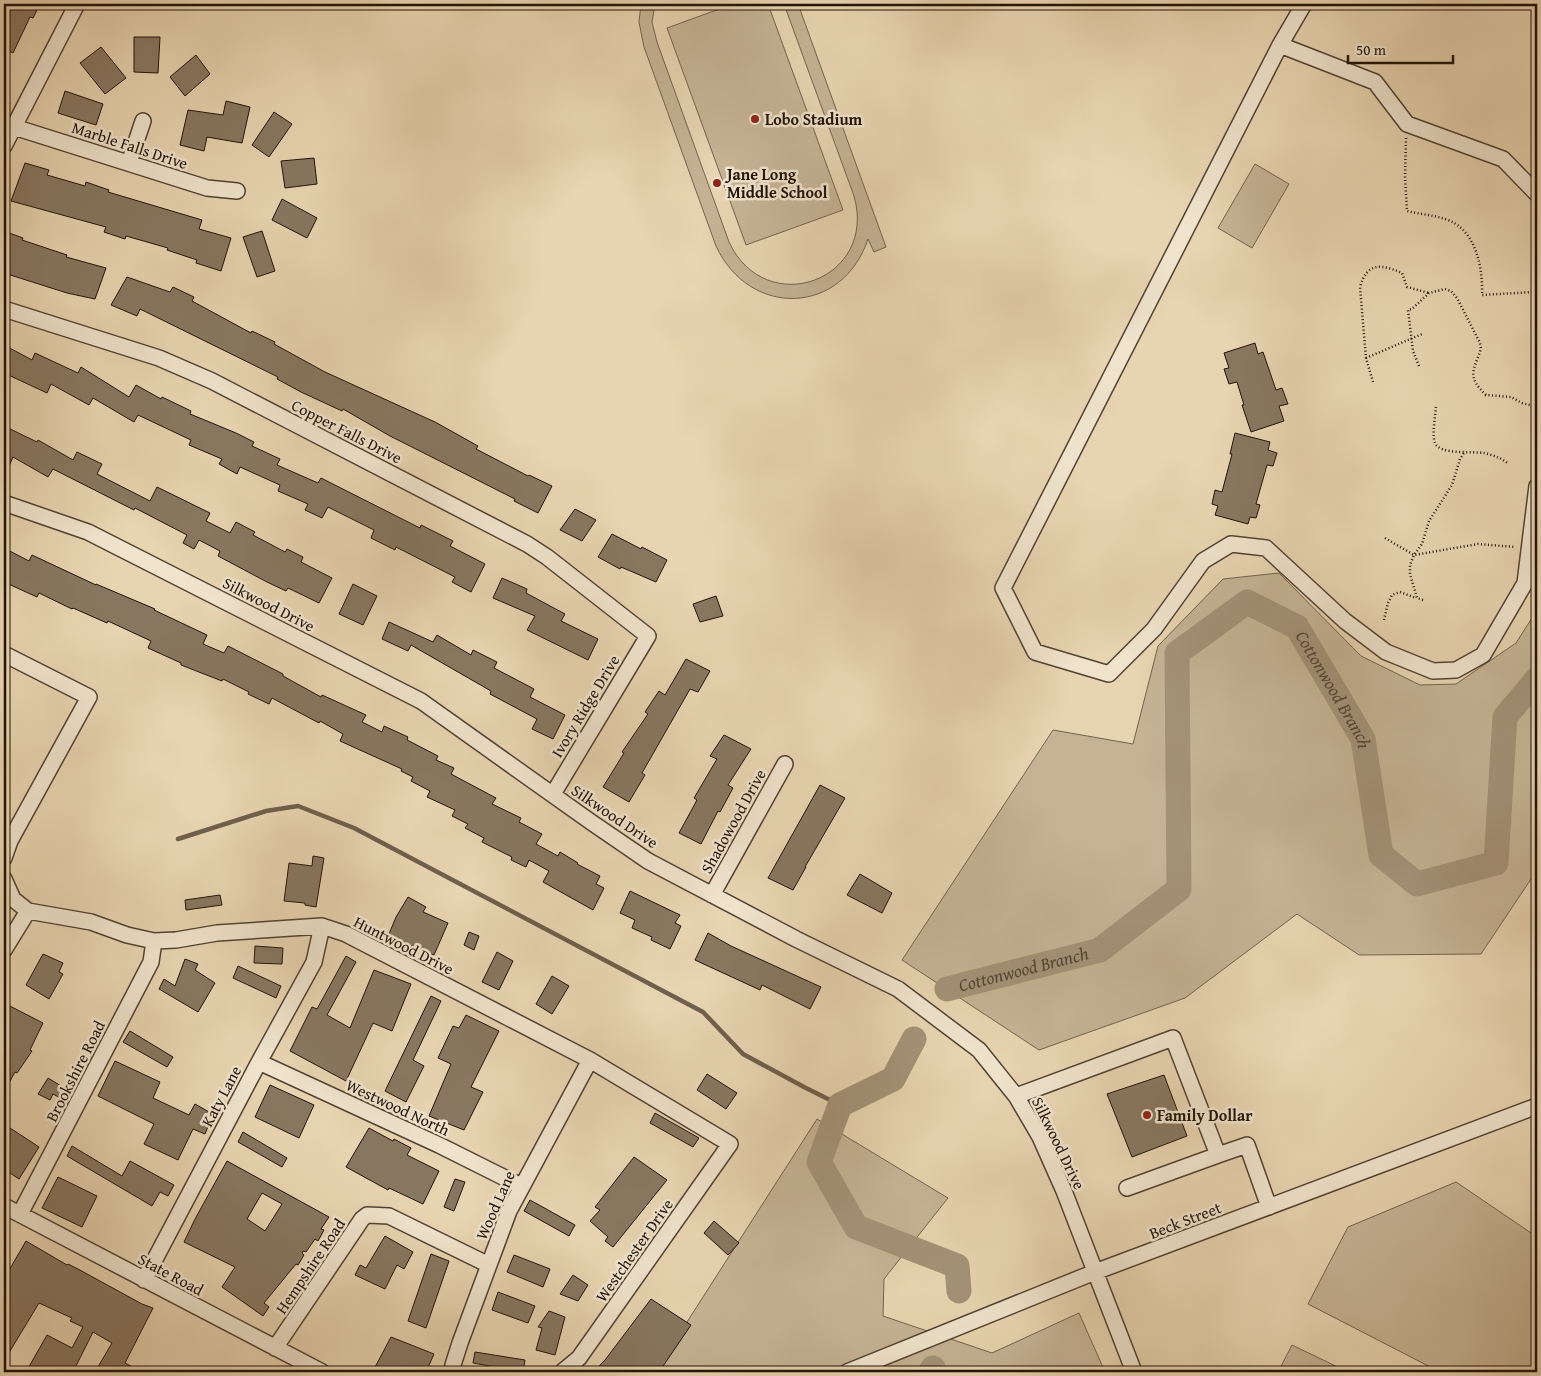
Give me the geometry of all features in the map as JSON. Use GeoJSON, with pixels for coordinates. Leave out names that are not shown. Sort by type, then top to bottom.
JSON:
{"type":"FeatureCollection","features":[{"type":"Feature","properties":{"kind":"street"},"geometry":{"type":"LineString","coordinates":[[4,146],[77,4]]}},
{"type":"Feature","properties":{"kind":"street"},"geometry":{"type":"LineString","coordinates":[[1304,4],[1280,46],[1003,588],[1014,612],[1034,652],[1109,674],[1154,629],[1203,561],[1231,544],[1266,548],[1345,620],[1386,652],[1434,671],[1456,670],[1483,656],[1525,583],[1537,486]]}},
{"type":"Feature","properties":{"kind":"street"},"geometry":{"type":"LineString","coordinates":[[1280,46],[1375,82],[1406,124],[1503,159],[1537,194]]}},
{"type":"Feature","properties":{"kind":"street"},"geometry":{"type":"LineString","coordinates":[[129,163],[143,121]]}},
{"type":"Feature","properties":{"kind":"street","name":"Marble Falls Drive"},"geometry":{"type":"LineString","coordinates":[[14,126],[207,188],[237,191]]}},
{"type":"Feature","properties":{"kind":"street","name":"Copper Falls Drive"},"geometry":{"type":"LineString","coordinates":[[4,309],[159,358],[212,381],[527,544],[547,557],[648,636]]}},
{"type":"Feature","properties":{"kind":"street","name":"Silkwood Drive"},"geometry":{"type":"LineString","coordinates":[[4,503],[88,532],[421,701],[648,861],[898,990],[979,1050],[1016,1096],[1040,1137],[1060,1182],[1134,1372]]}},
{"type":"Feature","properties":{"kind":"street","name":"Ivory Ridge Drive"},"geometry":{"type":"LineString","coordinates":[[553,794],[648,636]]}},
{"type":"Feature","properties":{"kind":"street"},"geometry":{"type":"LineString","coordinates":[[4,654],[89,698],[10,841],[4,858]]}},
{"type":"Feature","properties":{"kind":"street","name":"Shadowood Drive"},"geometry":{"type":"LineString","coordinates":[[712,895],[785,764]]}},
{"type":"Feature","properties":{"kind":"street"},"geometry":{"type":"LineString","coordinates":[[4,879],[13,899],[28,911],[4,950]]}},
{"type":"Feature","properties":{"kind":"street","name":"Huntwood Drive"},"geometry":{"type":"LineString","coordinates":[[28,911],[91,922],[127,935],[154,941],[176,940],[217,933],[322,926],[346,934],[590,1060],[730,1144]]}},
{"type":"Feature","properties":{"kind":"street","name":"Katy Lane"},"geometry":{"type":"LineString","coordinates":[[144,1280],[314,962],[322,926]]}},
{"type":"Feature","properties":{"kind":"street","name":"Brookshire Road"},"geometry":{"type":"LineString","coordinates":[[20,1214],[151,962],[154,941]]}},
{"type":"Feature","properties":{"kind":"street"},"geometry":{"type":"LineString","coordinates":[[1016,1096],[1173,1038],[1218,1155]]}},
{"type":"Feature","properties":{"kind":"street","name":"Wood Lane"},"geometry":{"type":"LineString","coordinates":[[454,1372],[453,1365],[460,1344],[509,1211],[590,1060]]}},
{"type":"Feature","properties":{"kind":"street","name":"Westwood North"},"geometry":{"type":"LineString","coordinates":[[259,1062],[439,1145],[521,1186]]}},
{"type":"Feature","properties":{"kind":"street","name":"Beck Street"},"geometry":{"type":"LineString","coordinates":[[847,1372],[1096,1272],[1537,1106]]}},
{"type":"Feature","properties":{"kind":"street","name":"Westchester Drive"},"geometry":{"type":"LineString","coordinates":[[562,1372],[580,1358],[730,1144]]}},
{"type":"Feature","properties":{"kind":"street"},"geometry":{"type":"LineString","coordinates":[[1127,1188],[1247,1145],[1269,1207]]}},
{"type":"Feature","properties":{"kind":"street","name":"State Road"},"geometry":{"type":"LineString","coordinates":[[4,1206],[322,1372]]}},
{"type":"Feature","properties":{"kind":"street","name":"Hempshire Road"},"geometry":{"type":"LineString","coordinates":[[275,1348],[362,1219],[367,1215],[389,1216],[489,1265]]}},
{"type":"Feature","properties":{"kind":"path"},"geometry":{"type":"LineString","coordinates":[[1406,124],[1404,177],[1407,211],[1446,219],[1467,233],[1478,258],[1482,295],[1534,292]]}},
{"type":"Feature","properties":{"kind":"path"},"geometry":{"type":"LineString","coordinates":[[1373,382],[1366,358],[1360,287],[1363,277],[1367,271],[1376,267],[1394,270],[1402,273],[1407,287],[1429,293]]}},
{"type":"Feature","properties":{"kind":"path"},"geometry":{"type":"LineString","coordinates":[[1419,366],[1413,351],[1408,310],[1412,309],[1429,293],[1445,289],[1451,291],[1457,298],[1469,324],[1475,332],[1481,349],[1474,365],[1473,378],[1482,391],[1486,395],[1511,397],[1522,403],[1537,407]]}},
{"type":"Feature","properties":{"kind":"path"},"geometry":{"type":"LineString","coordinates":[[1366,358],[1422,334]]}},
{"type":"Feature","properties":{"kind":"path"},"geometry":{"type":"LineString","coordinates":[[1436,407],[1435,443],[1444,450],[1493,455],[1509,464]]}},
{"type":"Feature","properties":{"kind":"path"},"geometry":{"type":"LineString","coordinates":[[1417,598],[1410,574],[1410,565],[1422,544],[1429,521],[1452,485],[1464,451]]}},
{"type":"Feature","properties":{"kind":"path"},"geometry":{"type":"LineString","coordinates":[[1385,538],[1414,555],[1478,544],[1530,548]]}},
{"type":"Feature","properties":{"kind":"path"},"geometry":{"type":"LineString","coordinates":[[1384,620],[1392,595],[1400,592],[1423,600]]}},
{"type":"Feature","properties":{"kind":"shaded area"},"geometry":{"type":"Polygon","coordinates":[[[641,4],[655,4],[652,22],[657,42],[729,242],[746,266],[768,280],[791,284],[814,280],[835,268],[850,250],[857,225],[854,196],[784,4],[798,4],[886,247],[874,252],[868,239],[856,264],[838,282],[818,294],[795,298],[772,296],[751,286],[731,270],[716,246],[644,47],[639,22],[641,4]]]}},
{"type":"Feature","properties":{"kind":"shaded area","name":"Lobo Stadium"},"geometry":{"type":"Polygon","coordinates":[[[733,4],[768,4],[843,210],[746,245],[667,28],[733,4]]]}},
{"type":"Feature","properties":{"kind":"shaded area"},"geometry":{"type":"Polygon","coordinates":[[[1255,164],[1289,184],[1252,248],[1218,228],[1255,164]]]}},
{"type":"Feature","properties":{"kind":"shaded area"},"geometry":{"type":"Polygon","coordinates":[[[1279,573],[1361,656],[1420,685],[1456,684],[1516,643],[1537,610],[1537,881],[1531,879],[1481,954],[1359,955],[1297,914],[1185,998],[1039,1050],[902,960],[1053,730],[1133,744],[1158,646],[1223,579],[1279,573]]]}},
{"type":"Feature","properties":{"kind":"shaded area"},"geometry":{"type":"Polygon","coordinates":[[[817,1119],[948,1198],[884,1279],[883,1316],[992,1353],[1079,1313],[1105,1372],[655,1372],[817,1119]]]}},
{"type":"Feature","properties":{"kind":"shaded area"},"geometry":{"type":"Polygon","coordinates":[[[1456,1182],[1537,1237],[1537,1372],[1440,1372],[1308,1304],[1348,1227],[1456,1182]]]}},
{"type":"Feature","properties":{"kind":"shaded area"},"geometry":{"type":"Polygon","coordinates":[[[1292,1345],[1348,1372],[1278,1372],[1292,1345]]]}},
{"type":"Feature","properties":{"kind":"building"},"geometry":{"type":"Polygon","coordinates":[[[4,4],[40,4],[33,18],[30,17],[13,53],[4,48],[4,4]]]}},
{"type":"Feature","properties":{"kind":"building"},"geometry":{"type":"Polygon","coordinates":[[[134,37],[160,37],[158,73],[134,72],[134,37]]]}},
{"type":"Feature","properties":{"kind":"building"},"geometry":{"type":"Polygon","coordinates":[[[101,47],[126,78],[105,94],[80,63],[101,47]]]}},
{"type":"Feature","properties":{"kind":"building"},"geometry":{"type":"Polygon","coordinates":[[[196,55],[210,74],[185,96],[170,77],[196,55]]]}},
{"type":"Feature","properties":{"kind":"building"},"geometry":{"type":"Polygon","coordinates":[[[65,91],[103,104],[96,125],[58,113],[65,91]]]}},
{"type":"Feature","properties":{"kind":"building"},"geometry":{"type":"Polygon","coordinates":[[[226,101],[250,107],[242,143],[207,137],[204,151],[180,145],[188,110],[223,115],[226,101]]]}},
{"type":"Feature","properties":{"kind":"building"},"geometry":{"type":"Polygon","coordinates":[[[274,112],[292,124],[269,157],[252,145],[274,112]]]}},
{"type":"Feature","properties":{"kind":"building"},"geometry":{"type":"Polygon","coordinates":[[[314,158],[317,184],[285,188],[281,161],[314,158]]]}},
{"type":"Feature","properties":{"kind":"building"},"geometry":{"type":"Polygon","coordinates":[[[25,163],[49,170],[47,175],[85,186],[86,182],[109,190],[108,192],[202,220],[199,229],[231,238],[221,271],[196,263],[197,260],[167,250],[168,248],[126,236],[125,239],[104,232],[106,227],[11,201],[25,163]]]}},
{"type":"Feature","properties":{"kind":"building"},"geometry":{"type":"Polygon","coordinates":[[[282,199],[317,218],[307,238],[272,220],[282,199]]]}},
{"type":"Feature","properties":{"kind":"building"},"geometry":{"type":"Polygon","coordinates":[[[4,231],[23,238],[22,240],[67,255],[66,257],[106,268],[95,299],[67,293],[4,273],[4,231]]]}},
{"type":"Feature","properties":{"kind":"building"},"geometry":{"type":"Polygon","coordinates":[[[262,231],[275,271],[257,277],[243,237],[262,231]]]}},
{"type":"Feature","properties":{"kind":"building"},"geometry":{"type":"Polygon","coordinates":[[[127,277],[170,292],[173,287],[194,297],[192,301],[251,333],[252,331],[275,342],[274,344],[325,372],[435,422],[478,446],[476,449],[528,476],[552,486],[538,513],[514,501],[515,499],[390,436],[343,409],[342,411],[301,392],[277,379],[278,377],[140,309],[137,316],[111,305],[127,277]]]}},
{"type":"Feature","properties":{"kind":"building"},"geometry":{"type":"Polygon","coordinates":[[[1255,343],[1258,354],[1263,352],[1276,390],[1282,388],[1288,404],[1279,406],[1284,421],[1251,432],[1237,382],[1229,384],[1224,369],[1229,368],[1224,353],[1255,343]]]}},
{"type":"Feature","properties":{"kind":"building"},"geometry":{"type":"Polygon","coordinates":[[[4,345],[32,360],[35,353],[78,373],[81,367],[129,397],[136,385],[161,399],[162,397],[191,411],[190,414],[254,442],[252,446],[280,459],[277,465],[318,483],[321,478],[420,528],[421,525],[453,541],[450,546],[485,564],[471,592],[452,582],[455,577],[396,547],[395,550],[371,538],[374,530],[328,507],[322,518],[305,510],[308,504],[278,491],[280,485],[240,467],[237,474],[219,464],[222,459],[189,445],[191,440],[138,415],[134,422],[93,398],[89,405],[51,384],[47,393],[4,373],[4,345]]]}},
{"type":"Feature","properties":{"kind":"building"},"geometry":{"type":"Polygon","coordinates":[[[4,426],[37,442],[38,440],[73,460],[77,452],[102,464],[97,474],[150,501],[157,487],[210,513],[206,521],[230,533],[236,522],[255,532],[253,535],[285,552],[287,549],[303,557],[301,562],[332,578],[319,603],[288,588],[286,591],[267,582],[218,556],[220,551],[199,540],[194,549],[183,543],[187,535],[53,469],[48,477],[13,457],[4,478],[4,426]]]}},
{"type":"Feature","properties":{"kind":"building"},"geometry":{"type":"Polygon","coordinates":[[[1235,433],[1270,442],[1268,450],[1277,453],[1273,466],[1267,465],[1256,504],[1260,505],[1256,518],[1250,517],[1248,524],[1215,515],[1218,506],[1212,504],[1215,490],[1222,492],[1232,454],[1230,454],[1235,433]]]}},
{"type":"Feature","properties":{"kind":"building"},"geometry":{"type":"Polygon","coordinates":[[[575,509],[596,520],[582,541],[560,530],[575,509]]]}},
{"type":"Feature","properties":{"kind":"building"},"geometry":{"type":"Polygon","coordinates":[[[612,534],[667,560],[656,582],[621,567],[620,569],[598,557],[612,534]]]}},
{"type":"Feature","properties":{"kind":"building"},"geometry":{"type":"Polygon","coordinates":[[[4,548],[29,561],[32,555],[96,585],[155,609],[207,635],[203,644],[224,653],[228,646],[283,674],[283,676],[321,697],[322,695],[366,715],[362,722],[382,732],[384,726],[408,737],[407,740],[438,756],[436,760],[454,768],[451,774],[496,798],[492,804],[521,818],[519,822],[542,834],[536,844],[558,856],[560,852],[577,864],[600,876],[596,884],[604,888],[593,910],[543,882],[549,871],[529,860],[526,867],[511,860],[512,857],[482,842],[484,838],[465,828],[468,824],[452,816],[455,810],[427,797],[430,791],[411,781],[413,777],[401,771],[402,769],[340,741],[343,734],[320,721],[319,723],[272,698],[269,704],[223,679],[222,681],[181,665],[181,663],[148,648],[151,641],[108,621],[107,623],[72,609],[39,593],[37,597],[4,582],[4,548]]]}},
{"type":"Feature","properties":{"kind":"building"},"geometry":{"type":"Polygon","coordinates":[[[502,578],[527,589],[526,593],[565,614],[561,621],[598,639],[588,660],[527,630],[535,616],[493,598],[502,578]]]}},
{"type":"Feature","properties":{"kind":"building"},"geometry":{"type":"Polygon","coordinates":[[[353,584],[377,596],[363,625],[339,614],[353,584]]]}},
{"type":"Feature","properties":{"kind":"building"},"geometry":{"type":"Polygon","coordinates":[[[716,596],[723,616],[700,622],[693,604],[716,596]]]}},
{"type":"Feature","properties":{"kind":"building"},"geometry":{"type":"Polygon","coordinates":[[[389,622],[433,642],[437,635],[471,655],[473,650],[497,662],[494,668],[534,689],[530,697],[565,715],[553,739],[532,729],[537,719],[490,694],[491,691],[411,645],[408,651],[382,639],[389,622]]]}},
{"type":"Feature","properties":{"kind":"building"},"geometry":{"type":"Polygon","coordinates":[[[686,659],[710,671],[698,692],[690,689],[642,773],[645,775],[629,802],[603,787],[624,753],[622,752],[648,714],[645,712],[659,691],[665,695],[686,659]]]}},
{"type":"Feature","properties":{"kind":"building"},"geometry":{"type":"Polygon","coordinates":[[[724,735],[751,749],[728,785],[733,788],[720,812],[718,811],[701,844],[679,833],[697,800],[694,798],[717,759],[710,756],[724,735]]]}},
{"type":"Feature","properties":{"kind":"building"},"geometry":{"type":"Polygon","coordinates":[[[820,785],[845,798],[793,890],[768,878],[820,785]]]}},
{"type":"Feature","properties":{"kind":"building"},"geometry":{"type":"Polygon","coordinates":[[[313,856],[324,858],[316,907],[305,905],[305,903],[284,901],[289,863],[312,866],[313,856]]]}},
{"type":"Feature","properties":{"kind":"building"},"geometry":{"type":"Polygon","coordinates":[[[860,874],[892,893],[882,913],[847,895],[860,874]]]}},
{"type":"Feature","properties":{"kind":"building"},"geometry":{"type":"Polygon","coordinates":[[[630,891],[680,915],[675,923],[681,926],[670,949],[651,940],[652,937],[632,928],[635,920],[620,913],[630,891]]]}},
{"type":"Feature","properties":{"kind":"building"},"geometry":{"type":"Polygon","coordinates":[[[220,895],[222,905],[186,910],[185,900],[220,895]]]}},
{"type":"Feature","properties":{"kind":"building"},"geometry":{"type":"Polygon","coordinates":[[[408,897],[426,907],[423,912],[448,923],[434,955],[406,944],[389,934],[396,917],[408,897]]]}},
{"type":"Feature","properties":{"kind":"building"},"geometry":{"type":"Polygon","coordinates":[[[469,932],[479,936],[474,950],[464,945],[469,932]]]}},
{"type":"Feature","properties":{"kind":"building"},"geometry":{"type":"Polygon","coordinates":[[[708,933],[731,946],[821,987],[810,1009],[762,985],[760,990],[695,960],[708,933]]]}},
{"type":"Feature","properties":{"kind":"building"},"geometry":{"type":"Polygon","coordinates":[[[255,946],[283,948],[282,964],[254,963],[255,946]]]}},
{"type":"Feature","properties":{"kind":"building"},"geometry":{"type":"Polygon","coordinates":[[[497,952],[513,961],[499,990],[482,982],[497,952]]]}},
{"type":"Feature","properties":{"kind":"building"},"geometry":{"type":"Polygon","coordinates":[[[43,954],[63,963],[59,972],[63,974],[49,999],[26,985],[43,954]]]}},
{"type":"Feature","properties":{"kind":"building"},"geometry":{"type":"Polygon","coordinates":[[[346,956],[356,962],[327,1015],[350,1028],[374,970],[411,984],[392,1031],[373,1023],[346,1081],[290,1051],[312,1007],[317,1009],[346,956]]]}},
{"type":"Feature","properties":{"kind":"building"},"geometry":{"type":"Polygon","coordinates":[[[185,959],[198,964],[195,970],[215,983],[198,1012],[159,989],[164,979],[175,986],[185,959]]]}},
{"type":"Feature","properties":{"kind":"building"},"geometry":{"type":"Polygon","coordinates":[[[238,966],[281,986],[276,998],[233,978],[238,966]]]}},
{"type":"Feature","properties":{"kind":"building"},"geometry":{"type":"Polygon","coordinates":[[[552,976],[569,986],[552,1014],[536,1004],[552,976]]]}},
{"type":"Feature","properties":{"kind":"building"},"geometry":{"type":"Polygon","coordinates":[[[431,996],[441,1001],[413,1060],[424,1066],[406,1102],[385,1091],[431,996]]]}},
{"type":"Feature","properties":{"kind":"building"},"geometry":{"type":"Polygon","coordinates":[[[4,1003],[43,1023],[30,1050],[32,1051],[17,1073],[15,1072],[4,1092],[4,1003]]]}},
{"type":"Feature","properties":{"kind":"building"},"geometry":{"type":"Polygon","coordinates":[[[466,1015],[499,1031],[471,1087],[483,1092],[464,1130],[429,1116],[451,1064],[438,1058],[453,1026],[459,1028],[466,1015]]]}},
{"type":"Feature","properties":{"kind":"building"},"geometry":{"type":"Polygon","coordinates":[[[130,1031],[173,1057],[167,1067],[123,1042],[130,1031]]]}},
{"type":"Feature","properties":{"kind":"building"},"geometry":{"type":"Polygon","coordinates":[[[115,1061],[160,1082],[153,1098],[189,1115],[195,1104],[209,1112],[204,1121],[209,1124],[205,1134],[193,1129],[178,1160],[144,1144],[154,1124],[98,1096],[115,1061]]]}},
{"type":"Feature","properties":{"kind":"building"},"geometry":{"type":"Polygon","coordinates":[[[707,1074],[737,1093],[726,1109],[697,1090],[707,1074]]]}},
{"type":"Feature","properties":{"kind":"building","name":"Family Dollar"},"geometry":{"type":"Polygon","coordinates":[[[1164,1075],[1187,1136],[1132,1157],[1107,1094],[1164,1075]]]}},
{"type":"Feature","properties":{"kind":"building"},"geometry":{"type":"Polygon","coordinates":[[[48,1078],[71,1092],[66,1101],[53,1094],[50,1100],[38,1094],[48,1078]]]}},
{"type":"Feature","properties":{"kind":"building"},"geometry":{"type":"Polygon","coordinates":[[[270,1085],[314,1105],[299,1138],[255,1117],[270,1085]]]}},
{"type":"Feature","properties":{"kind":"building"},"geometry":{"type":"Polygon","coordinates":[[[655,1113],[699,1138],[693,1147],[650,1123],[655,1113]]]}},
{"type":"Feature","properties":{"kind":"building"},"geometry":{"type":"Polygon","coordinates":[[[4,1124],[39,1147],[19,1179],[4,1169],[4,1124]]]}},
{"type":"Feature","properties":{"kind":"building"},"geometry":{"type":"Polygon","coordinates":[[[369,1128],[411,1148],[407,1155],[439,1171],[423,1204],[389,1188],[388,1190],[346,1167],[369,1128]]]}},
{"type":"Feature","properties":{"kind":"building"},"geometry":{"type":"Polygon","coordinates":[[[243,1132],[287,1158],[282,1167],[238,1142],[243,1132]]]}},
{"type":"Feature","properties":{"kind":"building"},"geometry":{"type":"Polygon","coordinates":[[[72,1146],[122,1176],[130,1161],[174,1185],[168,1196],[160,1192],[152,1206],[67,1156],[72,1146]]]}},
{"type":"Feature","properties":{"kind":"building"},"geometry":{"type":"Polygon","coordinates":[[[634,1157],[667,1180],[613,1247],[605,1241],[608,1237],[590,1221],[600,1210],[595,1207],[634,1157]]]}},
{"type":"Feature","properties":{"kind":"building"},"geometry":{"type":"Polygon","coordinates":[[[227,1161],[329,1217],[321,1229],[324,1230],[318,1241],[315,1239],[306,1252],[303,1251],[304,1255],[298,1265],[296,1264],[264,1303],[269,1307],[263,1316],[222,1287],[235,1267],[184,1242],[227,1161]],[[262,1193],[247,1219],[265,1231],[282,1204],[262,1193]]]}},
{"type":"Feature","properties":{"kind":"building"},"geometry":{"type":"Polygon","coordinates":[[[58,1177],[97,1196],[82,1227],[42,1208],[58,1177]]]}},
{"type":"Feature","properties":{"kind":"building"},"geometry":{"type":"Polygon","coordinates":[[[455,1179],[465,1182],[454,1211],[444,1207],[455,1179]]]}},
{"type":"Feature","properties":{"kind":"building"},"geometry":{"type":"Polygon","coordinates":[[[530,1200],[575,1225],[569,1236],[524,1211],[530,1200]]]}},
{"type":"Feature","properties":{"kind":"building"},"geometry":{"type":"Polygon","coordinates":[[[714,1221],[739,1243],[728,1255],[704,1233],[714,1221]]]}},
{"type":"Feature","properties":{"kind":"building"},"geometry":{"type":"Polygon","coordinates":[[[385,1236],[413,1252],[404,1269],[397,1265],[385,1289],[355,1275],[360,1265],[366,1268],[385,1236]]]}},
{"type":"Feature","properties":{"kind":"building"},"geometry":{"type":"Polygon","coordinates":[[[26,1241],[67,1265],[153,1308],[125,1363],[142,1372],[95,1372],[112,1343],[93,1332],[73,1372],[26,1372],[47,1335],[72,1348],[83,1327],[70,1321],[72,1318],[39,1303],[4,1361],[4,1279],[26,1241]]]}},
{"type":"Feature","properties":{"kind":"building"},"geometry":{"type":"Polygon","coordinates":[[[431,1254],[449,1261],[426,1328],[408,1321],[431,1254]]]}},
{"type":"Feature","properties":{"kind":"building"},"geometry":{"type":"Polygon","coordinates":[[[514,1255],[550,1269],[543,1287],[507,1272],[514,1255]]]}},
{"type":"Feature","properties":{"kind":"building"},"geometry":{"type":"Polygon","coordinates":[[[573,1275],[588,1285],[578,1301],[560,1294],[573,1275]]]}},
{"type":"Feature","properties":{"kind":"building"},"geometry":{"type":"Polygon","coordinates":[[[498,1292],[535,1306],[528,1323],[492,1310],[498,1292]]]}},
{"type":"Feature","properties":{"kind":"building"},"geometry":{"type":"Polygon","coordinates":[[[651,1299],[691,1325],[659,1372],[593,1372],[605,1360],[651,1299]]]}},
{"type":"Feature","properties":{"kind":"building"},"geometry":{"type":"Polygon","coordinates":[[[549,1311],[565,1317],[555,1355],[536,1350],[542,1328],[538,1327],[549,1311]]]}},
{"type":"Feature","properties":{"kind":"building"},"geometry":{"type":"Polygon","coordinates":[[[391,1337],[434,1354],[426,1372],[380,1372],[374,1369],[391,1337]]]}},
{"type":"Feature","properties":{"kind":"building"},"geometry":{"type":"Polygon","coordinates":[[[475,1352],[525,1360],[523,1372],[473,1363],[475,1352]]]}},
{"type":"Feature","properties":{"kind":"waterway","name":"Cottonwood Branch"},"geometry":{"type":"LineString","coordinates":[[947,989],[1100,950],[1179,889],[1177,653],[1247,602],[1297,627],[1363,739],[1381,855],[1417,884],[1496,863],[1505,717],[1537,679]]}},
{"type":"Feature","properties":{"kind":"waterway"},"geometry":{"type":"LineString","coordinates":[[178,839],[266,811],[298,806],[354,828],[703,1012],[743,1054],[840,1105]]}},
{"type":"Feature","properties":{"kind":"waterway","name":"Cottonwood Branch"},"geometry":{"type":"LineString","coordinates":[[914,1039],[893,1079],[840,1105],[819,1162],[856,1227],[957,1266],[959,1291]]}},
{"type":"Feature","properties":{"kind":"waterway","name":"Cottonwood Branch"},"geometry":{"type":"LineString","coordinates":[[930,1372],[933,1368]]}},
{"type":"Feature","properties":{"kind":"place","name":"Lobo Stadium"},"geometry":{"type":"Point","coordinates":[755,119]}},
{"type":"Feature","properties":{"kind":"place","name":"Jane Long Middle School"},"geometry":{"type":"Point","coordinates":[717,183]}},
{"type":"Feature","properties":{"kind":"place","name":"Family Dollar"},"geometry":{"type":"Point","coordinates":[1147,1115]}}]}
